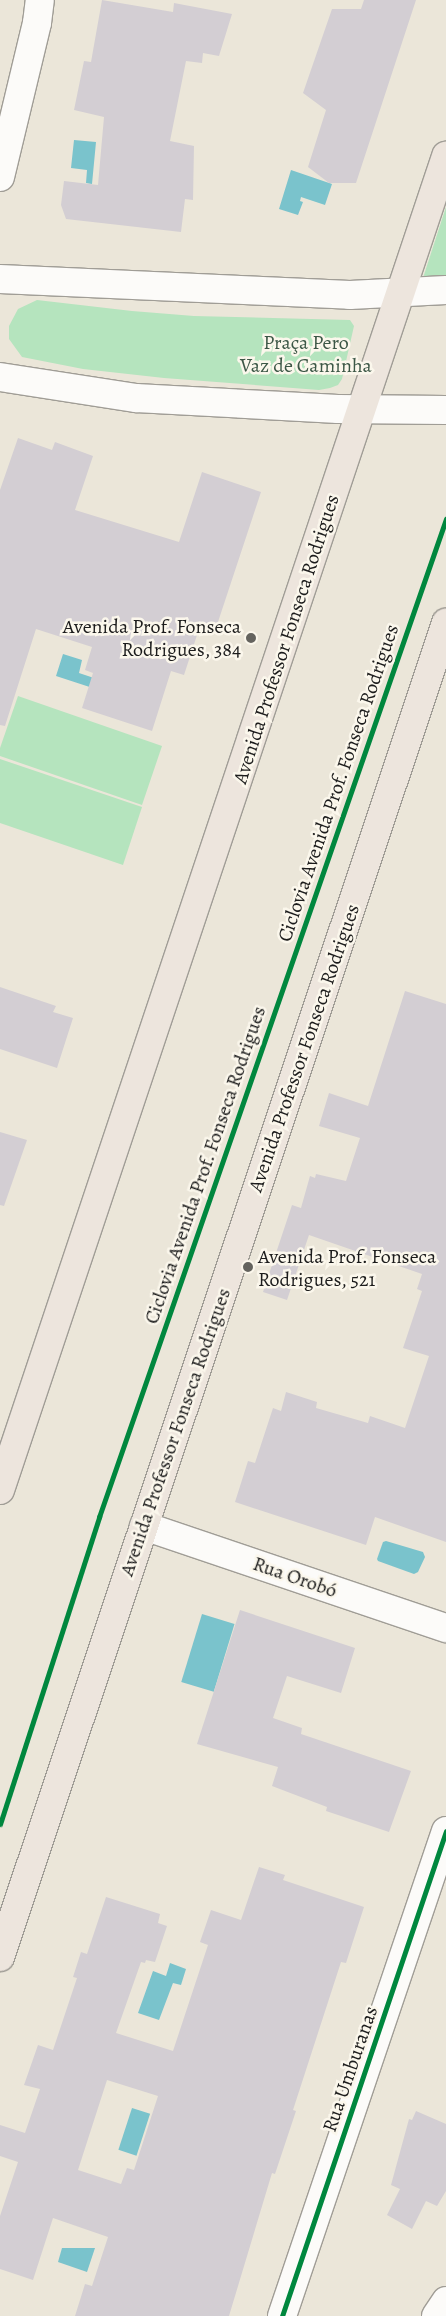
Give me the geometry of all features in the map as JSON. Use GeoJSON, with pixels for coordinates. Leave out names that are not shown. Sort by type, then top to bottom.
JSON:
{"type":"FeatureCollection","features":[{"type":"Feature","properties":{"kind":"highway","name":"Avenida Professor Fonseca Rodrigues"},"geometry":{"type":"LineString","coordinates":[[1,1482],[446,156]]}},
{"type":"Feature","properties":{"kind":"highway","name":"Avenida Professor Fonseca Rodrigues"},"geometry":{"type":"LineString","coordinates":[[0,1957],[446,623]]}},
{"type":"Feature","properties":{"kind":"street"},"geometry":{"type":"LineString","coordinates":[[0,177],[37,23],[40,0]]}},
{"type":"Feature","properties":{"kind":"street"},"geometry":{"type":"LineString","coordinates":[[0,279],[350,295],[446,290]]}},
{"type":"Feature","properties":{"kind":"street"},"geometry":{"type":"LineString","coordinates":[[0,377],[136,398],[362,410],[446,410]]}},
{"type":"Feature","properties":{"kind":"street","name":"Rua Orobó"},"geometry":{"type":"LineString","coordinates":[[144,1526],[446,1628]]}},
{"type":"Feature","properties":{"kind":"street","name":"Rua Umburanas"},"geometry":{"type":"LineString","coordinates":[[282,2316],[446,1831]]}},
{"type":"Feature","properties":{"kind":"street"},"geometry":{"type":"LineString","coordinates":[[436,2316],[446,2301]]}},
{"type":"Feature","properties":{"kind":"green space"},"geometry":{"type":"Polygon","coordinates":[[[446,207],[446,279],[422,281],[446,207]]]}},
{"type":"Feature","properties":{"kind":"green space","name":"Praça Pero Vaz de Caminha"},"geometry":{"type":"Polygon","coordinates":[[[37,300],[194,316],[350,320],[354,326],[342,379],[338,385],[330,388],[319,390],[164,378],[83,369],[22,357],[9,339],[9,326],[18,309],[37,300]]]}},
{"type":"Feature","properties":{"kind":"green space"},"geometry":{"type":"Polygon","coordinates":[[[18,696],[162,746],[142,805],[0,756],[0,748],[18,696]]]}},
{"type":"Feature","properties":{"kind":"green space"},"geometry":{"type":"Polygon","coordinates":[[[0,759],[142,807],[123,865],[0,823],[0,759]]]}},
{"type":"Feature","properties":{"kind":"water"},"geometry":{"type":"Polygon","coordinates":[[[74,140],[96,142],[92,184],[86,183],[87,170],[71,168],[74,140]]]}},
{"type":"Feature","properties":{"kind":"water"},"geometry":{"type":"Polygon","coordinates":[[[291,170],[332,184],[325,205],[301,197],[300,201],[303,202],[298,215],[279,209],[291,170]]]}},
{"type":"Feature","properties":{"kind":"water"},"geometry":{"type":"Polygon","coordinates":[[[63,654],[82,660],[79,673],[112,684],[108,693],[56,676],[63,654]]]}},
{"type":"Feature","properties":{"kind":"water"},"geometry":{"type":"Polygon","coordinates":[[[386,1541],[423,1552],[425,1557],[418,1572],[414,1574],[378,1561],[383,1542],[386,1541]]]}},
{"type":"Feature","properties":{"kind":"water"},"geometry":{"type":"Polygon","coordinates":[[[202,1614],[235,1624],[214,1692],[181,1682],[202,1614]]]}},
{"type":"Feature","properties":{"kind":"water"},"geometry":{"type":"Polygon","coordinates":[[[170,1963],[186,1969],[181,1985],[173,1983],[159,2020],[138,2013],[153,1971],[166,1976],[170,1963]]]}},
{"type":"Feature","properties":{"kind":"water"},"geometry":{"type":"Polygon","coordinates":[[[132,2108],[150,2114],[136,2156],[118,2150],[132,2108]]]}},
{"type":"Feature","properties":{"kind":"water"},"geometry":{"type":"Polygon","coordinates":[[[62,2248],[95,2248],[87,2272],[58,2262],[62,2248]]]}},
{"type":"Feature","properties":{"kind":"building"},"geometry":{"type":"Polygon","coordinates":[[[102,0],[173,12],[174,3],[232,14],[219,56],[203,53],[202,63],[186,61],[170,141],[194,146],[193,200],[185,199],[181,232],[66,219],[61,205],[64,181],[98,185],[104,117],[74,110],[84,61],[91,62],[102,0]]]}},
{"type":"Feature","properties":{"kind":"building"},"geometry":{"type":"Polygon","coordinates":[[[364,0],[416,0],[356,183],[329,183],[308,167],[326,110],[303,93],[332,9],[361,9],[364,0]]]}},
{"type":"Feature","properties":{"kind":"building"},"geometry":{"type":"Polygon","coordinates":[[[18,438],[52,450],[55,442],[93,456],[75,510],[179,542],[202,472],[261,492],[214,634],[199,629],[184,675],[171,671],[152,731],[82,708],[93,673],[85,670],[92,647],[36,629],[5,726],[0,725],[0,490],[18,438]]]}},
{"type":"Feature","properties":{"kind":"building"},"geometry":{"type":"Polygon","coordinates":[[[0,987],[56,1006],[53,1012],[73,1018],[57,1068],[0,1049],[0,987]]]}},
{"type":"Feature","properties":{"kind":"building"},"geometry":{"type":"Polygon","coordinates":[[[405,991],[446,1004],[446,1542],[375,1517],[366,1545],[235,1502],[248,1461],[255,1463],[273,1408],[281,1411],[286,1392],[317,1402],[316,1408],[368,1423],[370,1416],[405,1428],[429,1356],[403,1348],[422,1291],[417,1289],[422,1274],[309,1235],[287,1300],[263,1292],[292,1205],[301,1208],[310,1176],[315,1178],[316,1174],[346,1181],[360,1138],[319,1126],[329,1093],[368,1106],[405,991]]]}},
{"type":"Feature","properties":{"kind":"building"},"geometry":{"type":"Polygon","coordinates":[[[0,1132],[27,1140],[4,1206],[0,1205],[0,1132]]]}},
{"type":"Feature","properties":{"kind":"building"},"geometry":{"type":"Polygon","coordinates":[[[240,1610],[355,1648],[341,1693],[287,1676],[273,1718],[302,1728],[301,1734],[411,1771],[389,1832],[326,1811],[327,1807],[272,1786],[278,1767],[197,1744],[240,1610]]]}},
{"type":"Feature","properties":{"kind":"building"},"geometry":{"type":"Polygon","coordinates":[[[259,1867],[285,1875],[283,1880],[364,1907],[346,1963],[341,1962],[293,2110],[296,2111],[275,2174],[272,2173],[229,2316],[75,2316],[85,2284],[92,2286],[108,2237],[53,2218],[33,2280],[0,2269],[0,2216],[18,2162],[0,2156],[0,2125],[25,2133],[40,2089],[24,2085],[38,2045],[53,2050],[77,1978],[73,1977],[81,1952],[87,1954],[106,1897],[160,1914],[158,1923],[167,1926],[155,1962],[146,1960],[145,1963],[141,1962],[116,2033],[173,2051],[208,1945],[200,1942],[211,1910],[241,1920],[259,1867]],[[107,2080],[78,2170],[121,2184],[127,2168],[134,2170],[158,2096],[107,2080]]]}},
{"type":"Feature","properties":{"kind":"building"},"geometry":{"type":"Polygon","coordinates":[[[416,2111],[446,2124],[446,2191],[437,2206],[426,2201],[412,2229],[387,2215],[400,2189],[391,2185],[409,2119],[412,2120],[416,2111]]]}},
{"type":"Feature","properties":{"kind":"cycle path","name":"Ciclovia Avenida Prof. Fonseca Rodrigues"},"geometry":{"type":"LineString","coordinates":[[0,1824],[99,1517],[446,519]]}},
{"type":"Feature","properties":{"kind":"cycle path"},"geometry":{"type":"LineString","coordinates":[[282,2316],[446,1831]]}},
{"type":"Feature","properties":{"kind":"place","name":"Avenida Prof. Fonseca Rodrigues, 384"},"geometry":{"type":"Point","coordinates":[251,638]}},
{"type":"Feature","properties":{"kind":"place","name":"Avenida Prof. Fonseca Rodrigues, 521"},"geometry":{"type":"Point","coordinates":[248,1267]}}]}
